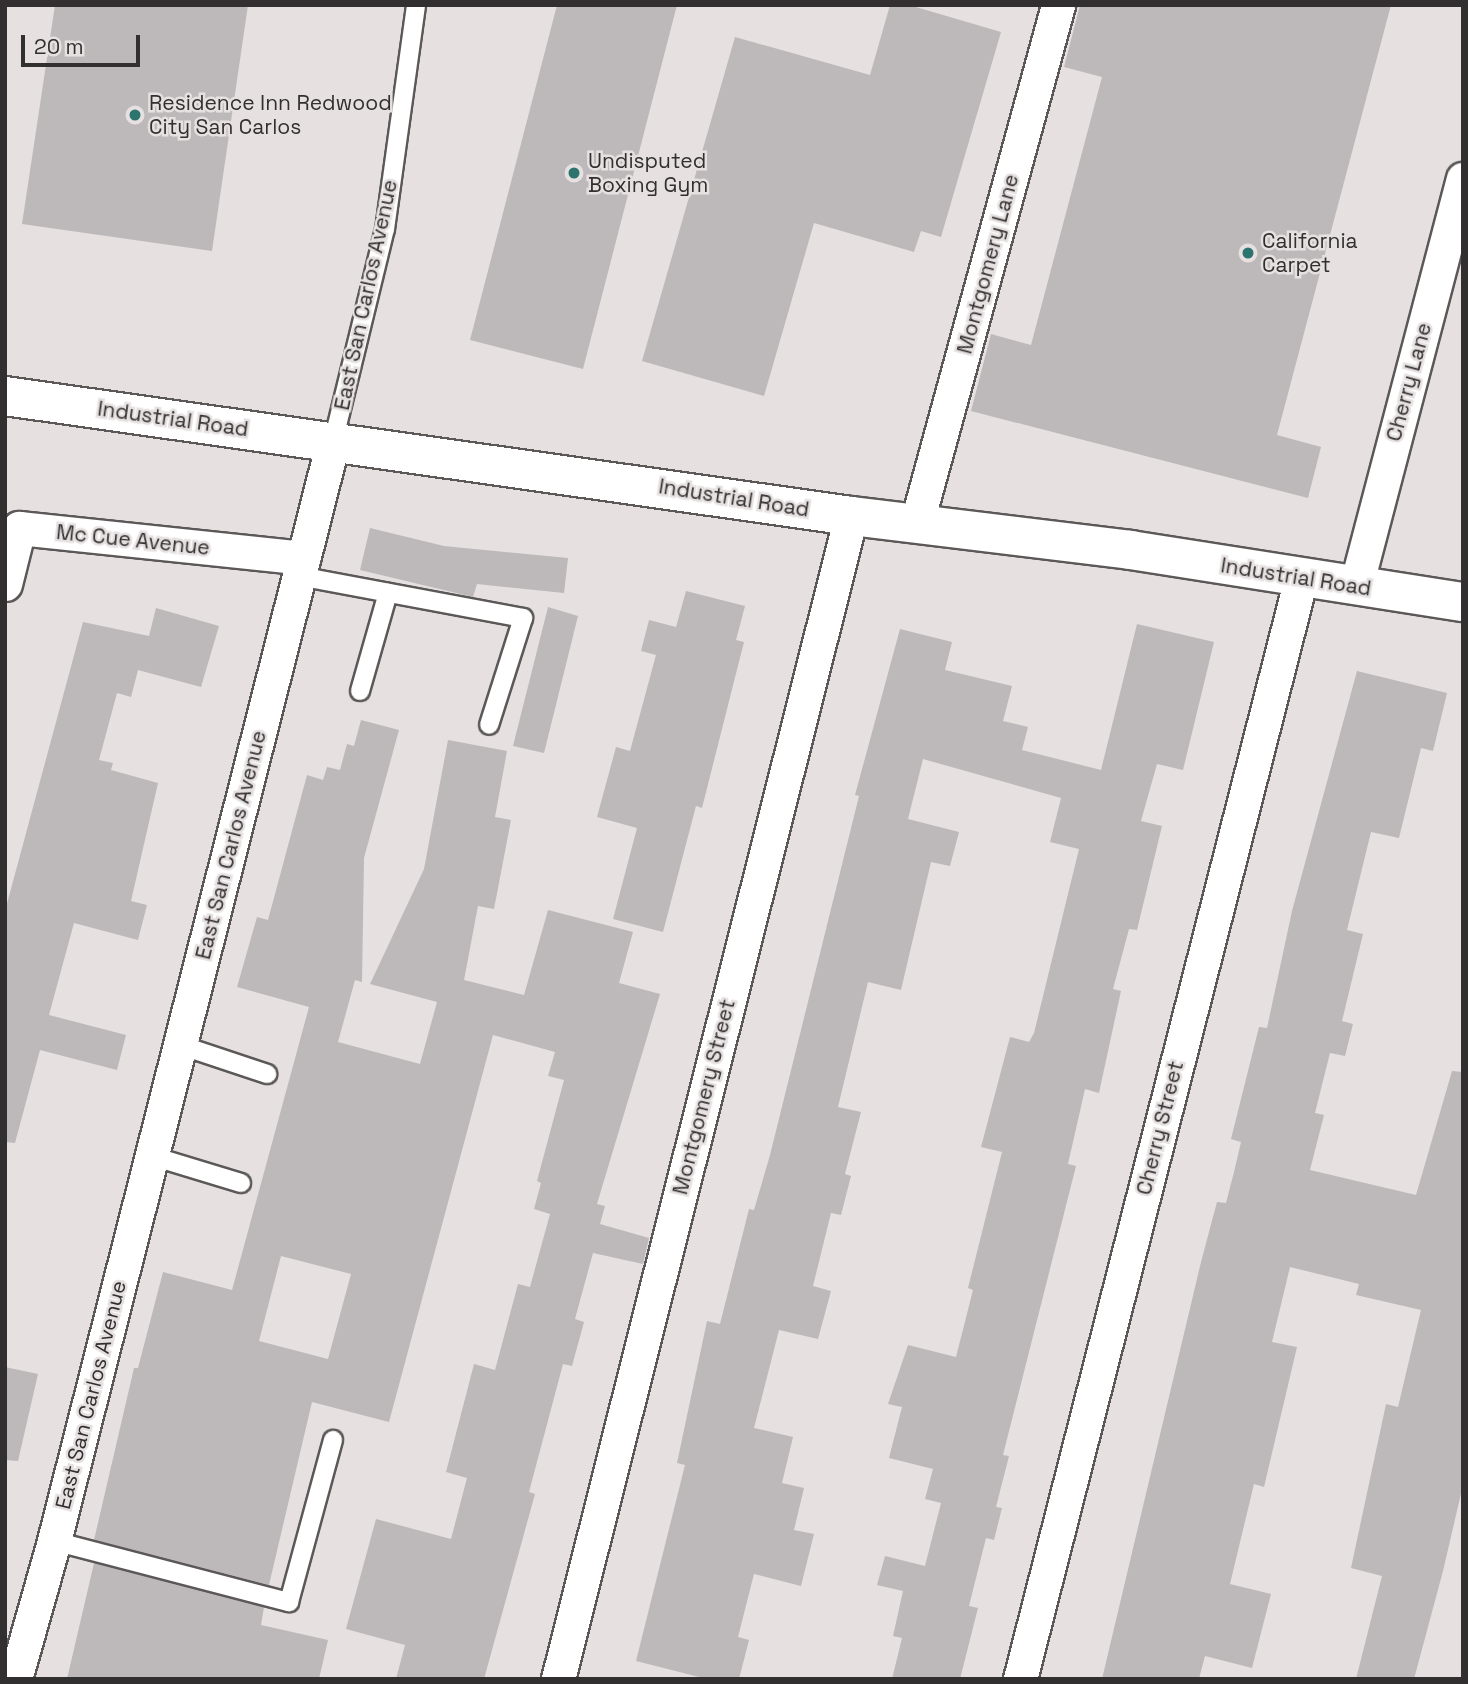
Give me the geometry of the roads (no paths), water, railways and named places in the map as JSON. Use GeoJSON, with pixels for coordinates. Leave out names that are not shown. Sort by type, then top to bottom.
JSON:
{"type":"FeatureCollection","features":[{"type":"Feature","properties":{"kind":"main road","name":"Industrial Road"},"geometry":{"type":"LineString","coordinates":[[5,396],[851,516],[917,522],[1463,602]]}},
{"type":"Feature","properties":{"kind":"street","name":"Montgomery Lane"},"geometry":{"type":"LineString","coordinates":[[917,522],[1059,5]]}},
{"type":"Feature","properties":{"kind":"street","name":"Cherry Lane"},"geometry":{"type":"LineString","coordinates":[[1356,586],[1463,178]]}},
{"type":"Feature","properties":{"kind":"street","name":"East San Carlos Avenue"},"geometry":{"type":"LineString","coordinates":[[15,1679],[54,1541],[333,442]]}},
{"type":"Feature","properties":{"kind":"street","name":"Montgomery Street"},"geometry":{"type":"LineString","coordinates":[[558,1679],[851,516]]}},
{"type":"Feature","properties":{"kind":"street","name":"Mc Cue Avenue"},"geometry":{"type":"LineString","coordinates":[[5,584],[19,528],[301,567]]}},
{"type":"Feature","properties":{"kind":"street","name":"Cherry Street"},"geometry":{"type":"LineString","coordinates":[[1020,1679],[1301,578]]}},
{"type":"Feature","properties":{"kind":"lane","name":"East San Carlos Avenue"},"geometry":{"type":"LineString","coordinates":[[333,442],[385,229],[416,5]]}},
{"type":"Feature","properties":{"kind":"lane"},"geometry":{"type":"LineString","coordinates":[[301,567],[388,593],[523,618],[489,725]]}},
{"type":"Feature","properties":{"kind":"lane"},"geometry":{"type":"LineString","coordinates":[[360,691],[388,593]]}},
{"type":"Feature","properties":{"kind":"lane"},"geometry":{"type":"LineString","coordinates":[[180,1045],[267,1074]]}},
{"type":"Feature","properties":{"kind":"lane"},"geometry":{"type":"LineString","coordinates":[[152,1156],[241,1183]]}},
{"type":"Feature","properties":{"kind":"lane"},"geometry":{"type":"LineString","coordinates":[[54,1541],[289,1602],[333,1440]]}},
{"type":"Feature","properties":{"kind":"place","name":"Residence Inn Redwood City San Carlos"},"geometry":{"type":"Point","coordinates":[135,115]}},
{"type":"Feature","properties":{"kind":"place","name":"Undisputed Boxing Gym"},"geometry":{"type":"Point","coordinates":[574,173]}},
{"type":"Feature","properties":{"kind":"place","name":"California Carpet"},"geometry":{"type":"Point","coordinates":[1248,253]}}]}
